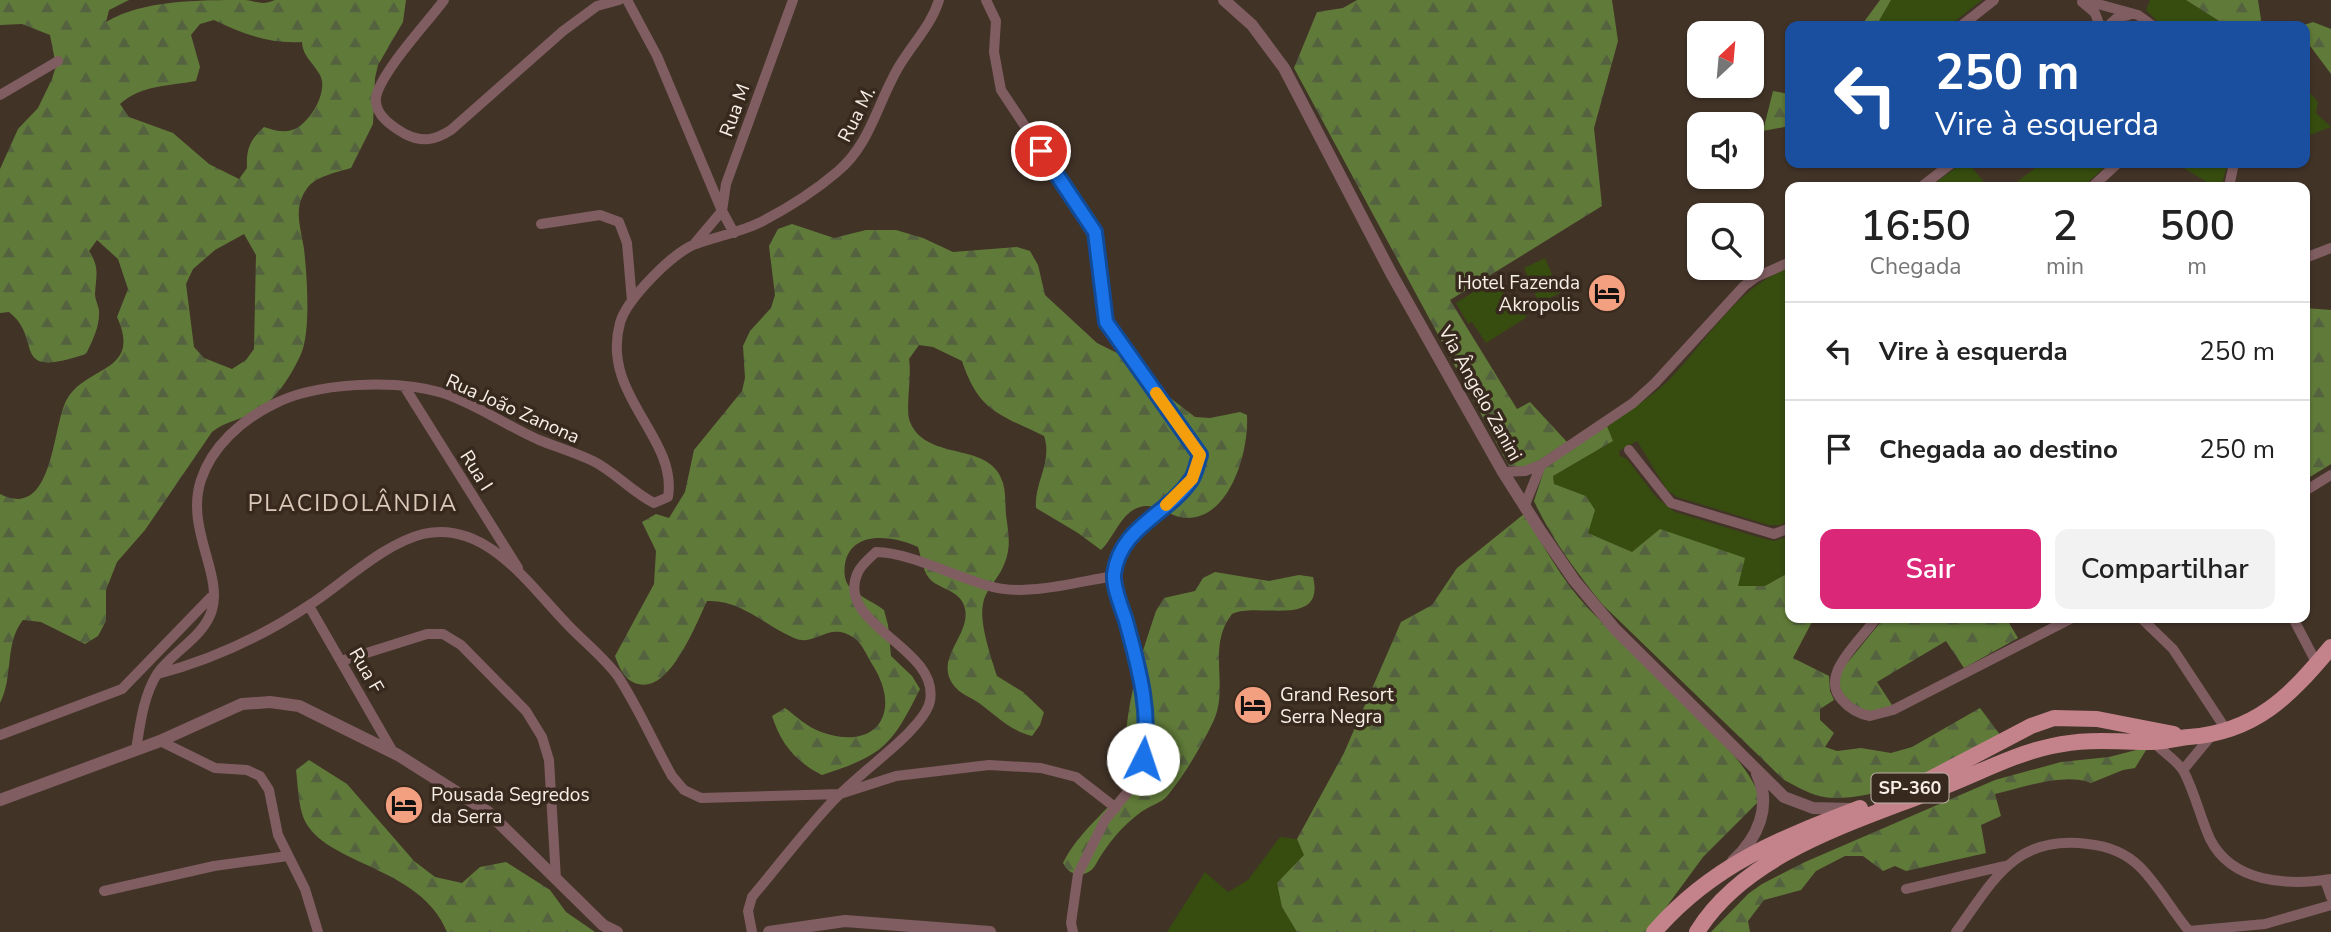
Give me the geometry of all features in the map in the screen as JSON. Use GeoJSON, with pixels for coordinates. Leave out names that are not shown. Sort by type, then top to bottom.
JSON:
{"type":"FeatureCollection","features":[{"type":"Feature","properties":{"kind":"main road","name":"SP-360"},"geometry":{"type":"LineString","coordinates":[[1697,932],[1723,896],[1762,867],[1852,822],[2014,757],[2055,745],[2099,739],[2153,742],[2211,736],[2227,731],[2280,703],[2331,647]]}},
{"type":"Feature","properties":{"kind":"main road","name":"SP-360"},"geometry":{"type":"LineString","coordinates":[[1654,932],[1690,894],[1751,853],[1930,779],[2031,726],[2060,718],[2097,719],[2190,737]]}},
{"type":"Feature","properties":{"kind":"main road"},"geometry":{"type":"LineString","coordinates":[[2055,745],[2068,731],[2068,726],[2060,718]]}},
{"type":"Feature","properties":{"kind":"street"},"geometry":{"type":"LineString","coordinates":[[444,0],[399,57],[380,86],[375,100],[378,112],[394,128],[415,139],[436,140],[451,130],[563,31],[597,6],[619,0]]}},
{"type":"Feature","properties":{"kind":"street"},"geometry":{"type":"LineString","coordinates":[[627,0],[657,56],[722,211],[734,233]]}},
{"type":"Feature","properties":{"kind":"street","name":"Rua M"},"geometry":{"type":"LineString","coordinates":[[722,211],[726,184],[793,0]]}},
{"type":"Feature","properties":{"kind":"street","name":"Rua M."},"geometry":{"type":"LineString","coordinates":[[734,233],[762,222],[836,173],[859,152],[898,68],[934,17],[939,0]]}},
{"type":"Feature","properties":{"kind":"street"},"geometry":{"type":"LineString","coordinates":[[986,0],[996,21],[994,52],[1001,90],[1095,232],[1106,322],[1200,455],[1192,479],[1174,499],[1144,522],[1124,545],[1114,576],[1142,682],[1146,741],[1139,778],[1105,820],[1078,874],[1073,905],[1073,932]]}},
{"type":"Feature","properties":{"kind":"street","name":"Via Ângelo Zanini"},"geometry":{"type":"LineString","coordinates":[[1224,0],[1252,26],[1284,68],[1391,273],[1503,472],[1593,604],[1755,771],[1784,797],[1803,806],[1857,809]]}},
{"type":"Feature","properties":{"kind":"street"},"geometry":{"type":"LineString","coordinates":[[1967,21],[1994,0]]}},
{"type":"Feature","properties":{"kind":"street"},"geometry":{"type":"LineString","coordinates":[[2081,0],[2138,15],[2146,21]]}},
{"type":"Feature","properties":{"kind":"street"},"geometry":{"type":"LineString","coordinates":[[2081,0],[2095,13],[2098,21]]}},
{"type":"Feature","properties":{"kind":"street"},"geometry":{"type":"LineString","coordinates":[[2114,21],[2118,17],[2138,15]]}},
{"type":"Feature","properties":{"kind":"street"},"geometry":{"type":"LineString","coordinates":[[0,94],[58,61]]}},
{"type":"Feature","properties":{"kind":"street"},"geometry":{"type":"LineString","coordinates":[[1927,182],[1946,168]]}},
{"type":"Feature","properties":{"kind":"street"},"geometry":{"type":"LineString","coordinates":[[2097,182],[2113,168]]}},
{"type":"Feature","properties":{"kind":"street"},"geometry":{"type":"LineString","coordinates":[[693,244],[722,211]]}},
{"type":"Feature","properties":{"kind":"street"},"geometry":{"type":"LineString","coordinates":[[541,224],[600,215],[619,222],[625,233],[632,301]]}},
{"type":"Feature","properties":{"kind":"street","name":"Rua João Zanona"},"geometry":{"type":"LineString","coordinates":[[213,594],[194,512],[201,479],[218,450],[245,418],[292,394],[348,386],[404,386],[444,393],[539,439],[595,462],[654,503],[668,497],[671,480],[659,448],[625,390],[618,362],[620,322],[632,301],[676,255],[693,244],[734,233]]}},
{"type":"Feature","properties":{"kind":"street"},"geometry":{"type":"LineString","coordinates":[[2310,256],[2331,248]]}},
{"type":"Feature","properties":{"kind":"street"},"geometry":{"type":"LineString","coordinates":[[1503,472],[1525,471],[1541,465],[1633,403],[1655,383],[1744,286],[1756,277],[1785,264]]}},
{"type":"Feature","properties":{"kind":"street","name":"Rua I"},"geometry":{"type":"LineString","coordinates":[[404,386],[522,573]]}},
{"type":"Feature","properties":{"kind":"street"},"geometry":{"type":"LineString","coordinates":[[1629,450],[1671,503],[1774,534],[1785,529]]}},
{"type":"Feature","properties":{"kind":"street"},"geometry":{"type":"LineString","coordinates":[[1525,505],[1541,465]]}},
{"type":"Feature","properties":{"kind":"street"},"geometry":{"type":"LineString","coordinates":[[2310,488],[2331,475]]}},
{"type":"Feature","properties":{"kind":"street"},"geometry":{"type":"LineString","coordinates":[[158,674],[192,665],[238,645],[309,606],[362,567],[422,534],[456,532],[485,545],[522,573],[618,677],[646,731],[684,790],[701,798],[840,794],[896,776],[989,765],[1041,768],[1076,777],[1116,808]]}},
{"type":"Feature","properties":{"kind":"street"},"geometry":{"type":"LineString","coordinates":[[752,932],[748,911],[752,897],[840,794],[904,737],[930,704],[930,686],[921,666],[867,616],[856,601],[854,588],[859,570],[876,552],[894,552],[992,587],[1031,588],[1114,576]]}},
{"type":"Feature","properties":{"kind":"street"},"geometry":{"type":"LineString","coordinates":[[136,750],[141,713],[158,674],[195,635],[212,610],[213,594]]}},
{"type":"Feature","properties":{"kind":"street"},"geometry":{"type":"LineString","coordinates":[[0,735],[122,689],[213,594]]}},
{"type":"Feature","properties":{"kind":"street","name":"Rua F"},"geometry":{"type":"LineString","coordinates":[[309,606],[393,752]]}},
{"type":"Feature","properties":{"kind":"street"},"geometry":{"type":"LineString","coordinates":[[1872,623],[1844,659],[1834,679],[1836,693],[1844,703],[1870,716],[1893,710],[2062,623]]}},
{"type":"Feature","properties":{"kind":"street"},"geometry":{"type":"LineString","coordinates":[[2146,623],[2173,649],[2227,731]]}},
{"type":"Feature","properties":{"kind":"street"},"geometry":{"type":"LineString","coordinates":[[2296,623],[2317,664]]}},
{"type":"Feature","properties":{"kind":"street"},"geometry":{"type":"LineString","coordinates":[[341,661],[427,634],[443,634],[461,645],[526,711],[542,737],[549,760],[556,879]]}},
{"type":"Feature","properties":{"kind":"street"},"geometry":{"type":"LineString","coordinates":[[0,800],[160,741],[242,704],[270,702],[299,706],[393,752],[488,812],[603,925],[617,932]]}},
{"type":"Feature","properties":{"kind":"street"},"geometry":{"type":"LineString","coordinates":[[2183,770],[2211,736]]}},
{"type":"Feature","properties":{"kind":"street"},"geometry":{"type":"LineString","coordinates":[[160,741],[215,768],[247,770],[260,776],[269,790],[278,835],[305,889],[318,932]]}},
{"type":"Feature","properties":{"kind":"street"},"geometry":{"type":"LineString","coordinates":[[2153,742],[2183,770],[2210,838],[2219,853],[2233,864],[2273,881],[2328,880],[2331,897]]}},
{"type":"Feature","properties":{"kind":"street"},"geometry":{"type":"LineString","coordinates":[[1722,870],[1743,852],[1758,827],[1763,791],[1755,771]]}},
{"type":"Feature","properties":{"kind":"street"},"geometry":{"type":"LineString","coordinates":[[1906,888],[2004,866],[2033,848],[2071,842],[2107,848],[2126,856],[2140,867],[2189,932],[2265,924],[2331,905]]}},
{"type":"Feature","properties":{"kind":"street"},"geometry":{"type":"LineString","coordinates":[[104,891],[214,866],[288,856]]}},
{"type":"Feature","properties":{"kind":"street"},"geometry":{"type":"LineString","coordinates":[[1956,932],[2004,866]]}},
{"type":"Feature","properties":{"kind":"street"},"geometry":{"type":"LineString","coordinates":[[769,932],[845,921],[990,932]]}},
{"type":"Feature","properties":{"kind":"green space"},"geometry":{"type":"Polygon","coordinates":[[[0,0],[129,0],[109,10],[106,22],[137,9],[190,1],[244,0],[263,3],[275,0],[406,0],[403,22],[378,65],[373,124],[351,168],[312,183],[300,202],[307,318],[304,344],[293,371],[263,407],[212,432],[145,530],[117,562],[106,590],[106,621],[98,636],[85,644],[41,622],[23,620],[13,639],[7,682],[0,703],[0,494],[17,499],[31,495],[40,484],[48,468],[66,401],[74,389],[108,367],[123,349],[123,335],[117,317],[128,289],[118,259],[97,240],[89,251],[95,262],[95,294],[99,310],[97,327],[86,354],[61,361],[36,360],[19,323],[9,312],[0,313],[0,169],[18,129],[38,108],[56,66],[50,35],[22,24],[0,25],[0,0]],[[214,20],[200,24],[191,35],[200,67],[196,81],[146,90],[120,104],[129,117],[173,133],[209,164],[239,179],[247,168],[248,150],[255,136],[264,127],[285,131],[305,122],[320,99],[322,82],[304,52],[302,42],[256,37],[214,20]],[[244,234],[215,250],[193,269],[186,284],[194,347],[204,358],[232,369],[246,360],[254,349],[256,255],[244,234]]]}},
{"type":"Feature","properties":{"kind":"green space"},"geometry":{"type":"Polygon","coordinates":[[[1357,0],[1612,0],[1618,41],[1594,128],[1602,206],[1450,300],[1517,409],[1530,402],[1567,442],[1538,461],[1523,467],[1509,466],[1294,68],[1317,12],[1343,8],[1357,0]]]}},
{"type":"Feature","properties":{"kind":"green space"},"geometry":{"type":"Polygon","coordinates":[[[1880,0],[1891,0],[1879,21],[1865,21],[1880,0]]]}},
{"type":"Feature","properties":{"kind":"green space"},"geometry":{"type":"Polygon","coordinates":[[[1891,0],[1982,0],[1955,21],[1879,21],[1891,0]]]}},
{"type":"Feature","properties":{"kind":"green space"},"geometry":{"type":"Polygon","coordinates":[[[2150,0],[2186,0],[2219,21],[2157,21],[2146,10],[2150,0]]]}},
{"type":"Feature","properties":{"kind":"green space"},"geometry":{"type":"Polygon","coordinates":[[[2186,0],[2258,0],[2261,21],[2219,21],[2186,0]]]}},
{"type":"Feature","properties":{"kind":"green space"},"geometry":{"type":"Polygon","coordinates":[[[2310,23],[2331,29],[2331,74],[2310,46],[2310,23]]]}},
{"type":"Feature","properties":{"kind":"green space"},"geometry":{"type":"Polygon","coordinates":[[[1773,91],[1785,93],[1785,127],[1764,131],[1773,91]]]}},
{"type":"Feature","properties":{"kind":"green space"},"geometry":{"type":"Polygon","coordinates":[[[2310,93],[2318,102],[2316,113],[2331,127],[2310,135],[2310,93]]]}},
{"type":"Feature","properties":{"kind":"green space"},"geometry":{"type":"Polygon","coordinates":[[[1955,168],[1972,168],[1984,182],[1937,182],[1955,168]]]}},
{"type":"Feature","properties":{"kind":"green space"},"geometry":{"type":"Polygon","coordinates":[[[2035,168],[2104,168],[2088,182],[2017,182],[2035,168]]]}},
{"type":"Feature","properties":{"kind":"green space"},"geometry":{"type":"Polygon","coordinates":[[[2184,168],[2227,168],[2222,182],[2207,182],[2184,168]]]}},
{"type":"Feature","properties":{"kind":"green space"},"geometry":{"type":"Polygon","coordinates":[[[792,224],[834,238],[866,230],[896,230],[923,238],[953,252],[1017,247],[1030,251],[1038,265],[1045,295],[1097,343],[1141,365],[1160,390],[1195,417],[1210,418],[1240,412],[1247,415],[1245,446],[1240,463],[1226,495],[1215,507],[1202,515],[1187,518],[1158,508],[1140,507],[1128,514],[1101,550],[1036,508],[1046,455],[1044,436],[992,409],[976,391],[962,361],[933,347],[919,345],[909,359],[909,417],[918,435],[930,443],[986,461],[996,470],[1003,483],[1008,550],[1001,571],[984,599],[983,621],[997,676],[1023,692],[1044,712],[1040,725],[1032,736],[1011,727],[956,688],[949,677],[948,666],[964,625],[966,614],[963,603],[956,595],[929,578],[918,547],[898,540],[865,540],[849,553],[845,564],[848,585],[884,610],[891,656],[912,676],[920,689],[892,736],[883,746],[859,761],[822,775],[804,764],[791,751],[772,716],[785,708],[816,730],[841,737],[857,737],[870,732],[879,724],[884,712],[885,698],[881,682],[859,643],[845,633],[829,633],[802,640],[783,633],[731,604],[707,601],[689,640],[671,668],[661,678],[650,684],[638,684],[626,677],[619,665],[615,656],[654,584],[656,551],[642,522],[656,514],[669,518],[685,492],[694,450],[742,391],[745,378],[743,346],[750,331],[771,308],[775,295],[769,246],[778,229],[792,224]]]}},
{"type":"Feature","properties":{"kind":"green space"},"geometry":{"type":"Polygon","coordinates":[[[1545,258],[1560,293],[1539,303],[1524,268],[1545,258]]]}},
{"type":"Feature","properties":{"kind":"green space"},"geometry":{"type":"Polygon","coordinates":[[[1785,270],[1785,522],[1769,525],[1677,497],[1667,490],[1637,441],[1619,451],[1620,456],[1627,459],[1656,497],[1675,512],[1761,538],[1774,541],[1785,538],[1785,575],[1765,586],[1738,586],[1660,529],[1632,552],[1588,533],[1586,496],[1554,484],[1553,476],[1613,441],[1607,426],[1665,384],[1726,314],[1756,286],[1785,270]]]}},
{"type":"Feature","properties":{"kind":"green space"},"geometry":{"type":"Polygon","coordinates":[[[1495,278],[1508,298],[1513,296],[1527,317],[1486,343],[1472,322],[1468,324],[1456,303],[1495,278]]]}},
{"type":"Feature","properties":{"kind":"green space"},"geometry":{"type":"Polygon","coordinates":[[[2310,308],[2331,310],[2331,464],[2310,477],[2310,308]]]}},
{"type":"Feature","properties":{"kind":"green space"},"geometry":{"type":"Polygon","coordinates":[[[1607,426],[1613,441],[1553,476],[1554,484],[1586,496],[1595,510],[1588,533],[1632,552],[1660,529],[1745,558],[1738,586],[1765,586],[1785,575],[1785,623],[1811,623],[1793,658],[1829,676],[1834,700],[1820,709],[1820,720],[1834,733],[1825,747],[1837,751],[1861,748],[1891,753],[1912,747],[1980,708],[2001,736],[1899,785],[1856,797],[1820,796],[1784,780],[1603,605],[1565,555],[1534,501],[1545,467],[1607,426]]]}},
{"type":"Feature","properties":{"kind":"green space"},"geometry":{"type":"Polygon","coordinates":[[[1524,514],[1578,597],[1712,730],[1752,781],[1760,800],[1703,857],[1648,932],[1297,932],[1282,907],[1277,883],[1304,855],[1297,839],[1344,753],[1401,622],[1432,605],[1457,568],[1524,514]]]}},
{"type":"Feature","properties":{"kind":"green space"},"geometry":{"type":"Polygon","coordinates":[[[1215,572],[1269,581],[1299,575],[1313,577],[1314,593],[1309,603],[1299,609],[1256,610],[1232,614],[1224,626],[1220,640],[1218,709],[1192,760],[1168,795],[1128,823],[1110,842],[1093,869],[1084,874],[1074,873],[1063,863],[1085,831],[1128,784],[1128,719],[1137,674],[1156,611],[1164,598],[1195,591],[1203,578],[1215,572]]]}},
{"type":"Feature","properties":{"kind":"green space"},"geometry":{"type":"Polygon","coordinates":[[[1880,623],[2009,623],[2018,638],[1964,668],[1946,641],[1877,682],[1892,705],[1876,711],[1856,706],[1838,690],[1839,673],[1880,623]]]}},
{"type":"Feature","properties":{"kind":"green space"},"geometry":{"type":"Polygon","coordinates":[[[2148,747],[2135,768],[2091,783],[2056,780],[1995,794],[2001,816],[1981,825],[1986,853],[1906,871],[1895,866],[1883,871],[1863,856],[1845,856],[1816,871],[1801,890],[1764,900],[1748,921],[1750,932],[1711,932],[1748,894],[1762,884],[1805,862],[1995,780],[2061,762],[2109,757],[2148,747]]]}},
{"type":"Feature","properties":{"kind":"green space"},"geometry":{"type":"Polygon","coordinates":[[[309,760],[347,784],[414,861],[435,877],[462,883],[480,867],[506,862],[550,890],[566,912],[595,932],[447,932],[434,910],[416,893],[396,879],[331,847],[315,834],[302,813],[296,770],[309,760]]]}},
{"type":"Feature","properties":{"kind":"green space"},"geometry":{"type":"Polygon","coordinates":[[[1280,837],[1297,839],[1304,854],[1282,907],[1297,932],[1167,932],[1205,872],[1228,892],[1248,880],[1280,837]]]}},
{"type":"Feature","properties":{"kind":"slow traffic"},"geometry":{"type":"LineString","coordinates":[[1156,393],[1200,455],[1192,479],[1166,505]]}},
{"type":"Feature","properties":{"kind":"place","name":"Hotel Fazenda Akropolis"},"geometry":{"type":"Point","coordinates":[1607,293]}},
{"type":"Feature","properties":{"kind":"place","name":"Grand Resort Serra Negra"},"geometry":{"type":"Point","coordinates":[1253,705]}},
{"type":"Feature","properties":{"kind":"place","name":"Pousada Segredos da Serra"},"geometry":{"type":"Point","coordinates":[404,805]}},
{"type":"Feature","properties":{"kind":"district","name":"PLACIDOLÂNDIA"},"geometry":{"type":"Point","coordinates":[353,503]}},
{"type":"Feature","properties":{"kind":"route"},"geometry":{"type":"LineString","coordinates":[[1041,151],[1095,232],[1106,322],[1200,455],[1192,479],[1174,499],[1144,522],[1124,545],[1114,576],[1142,682],[1146,741],[1143,759]]}}]}
